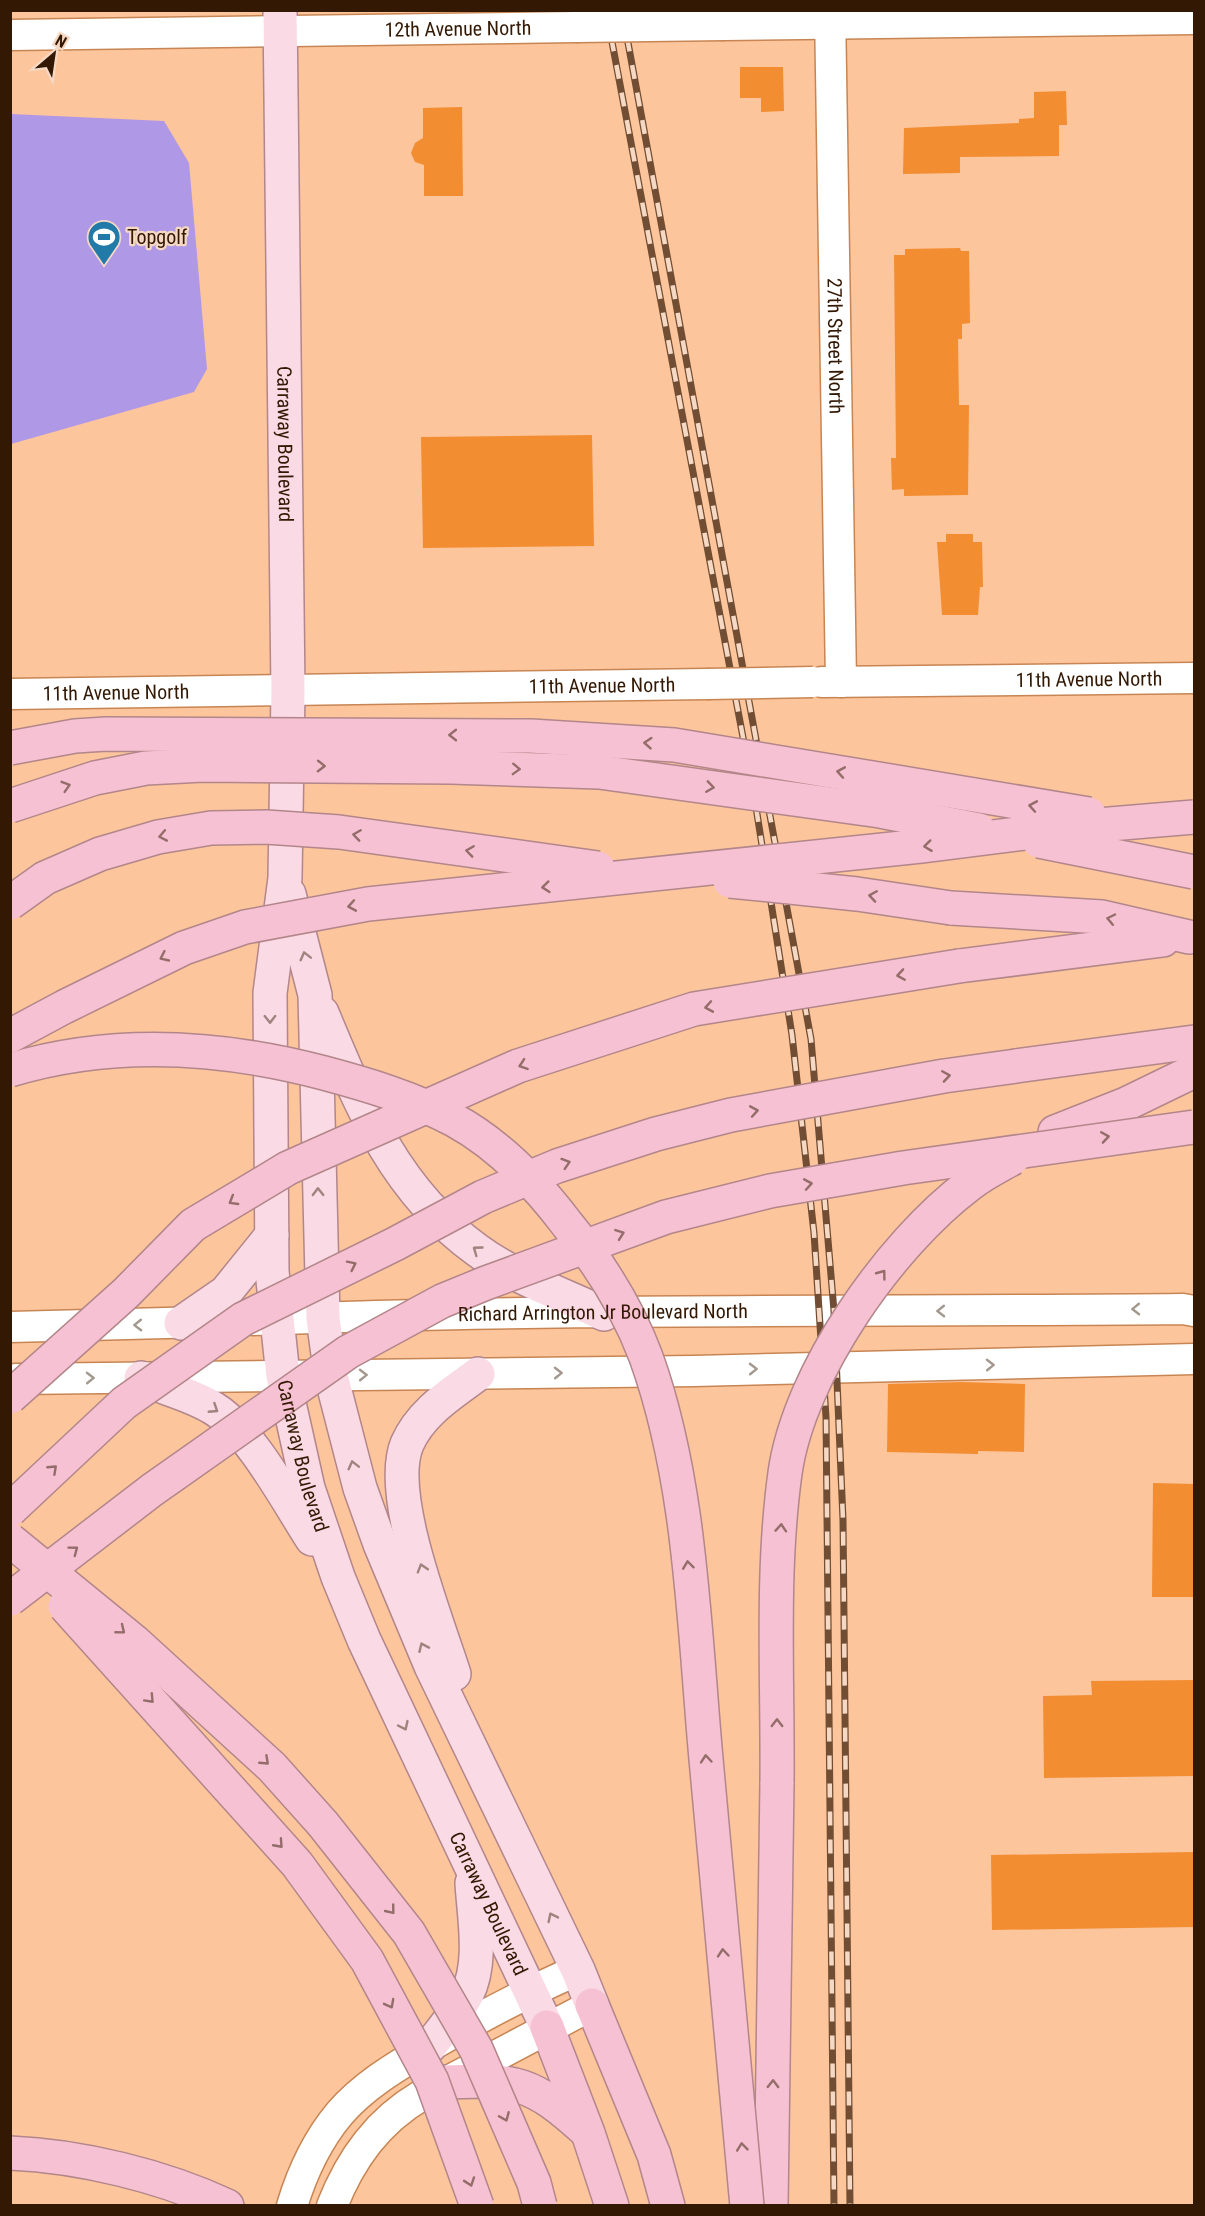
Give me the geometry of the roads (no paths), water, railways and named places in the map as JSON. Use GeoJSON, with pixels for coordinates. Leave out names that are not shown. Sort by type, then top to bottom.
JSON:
{"type":"FeatureCollection","features":[{"type":"Feature","properties":{"kind":"highway"},"geometry":{"type":"LineString","coordinates":[[10,748],[75,736],[118,734],[531,736],[674,745],[1064,811],[1194,829]]}},
{"type":"Feature","properties":{"kind":"highway"},"geometry":{"type":"LineString","coordinates":[[10,806],[95,778],[158,767],[203,765],[416,766],[598,772],[880,812],[1194,872]]}},
{"type":"Feature","properties":{"kind":"highway"},"geometry":{"type":"LineString","coordinates":[[10,1036],[184,948],[245,927],[309,914],[368,904],[792,861],[1074,827],[1194,817]]}},
{"type":"Feature","properties":{"kind":"highway"},"geometry":{"type":"LineString","coordinates":[[10,903],[45,878],[123,847],[158,837],[211,828],[266,827],[339,832],[564,864],[857,894],[951,908],[1102,917],[1192,937]]}},
{"type":"Feature","properties":{"kind":"highway"},"geometry":{"type":"LineString","coordinates":[[10,1397],[126,1293],[193,1225],[288,1168],[518,1066],[694,1010],[959,966],[1192,937]]}},
{"type":"Feature","properties":{"kind":"highway"},"geometry":{"type":"LineString","coordinates":[[10,1510],[124,1403],[243,1319],[395,1244],[483,1197],[568,1162],[656,1134],[731,1115],[944,1076],[1194,1042]]}},
{"type":"Feature","properties":{"kind":"highway"},"geometry":{"type":"LineString","coordinates":[[10,1070],[46,1060],[86,1053],[161,1048],[230,1054],[295,1065],[369,1084],[410,1099],[457,1122],[502,1152],[543,1192],[580,1240],[618,1298],[645,1354],[661,1407],[678,1486],[692,1600],[747,2205]]}},
{"type":"Feature","properties":{"kind":"highway"},"geometry":{"type":"LineString","coordinates":[[771,2205],[776,1918],[778,1565],[785,1471],[806,1397],[849,1318],[904,1245],[970,1184],[1055,1132],[1126,1104],[1194,1071]]}},
{"type":"Feature","properties":{"kind":"highway"},"geometry":{"type":"LineString","coordinates":[[10,1599],[152,1490],[348,1352],[442,1301],[486,1283],[666,1217],[770,1191],[903,1168],[1194,1127]]}},
{"type":"Feature","properties":{"kind":"highway"},"geometry":{"type":"LineString","coordinates":[[10,1540],[135,1642],[272,1767],[323,1824],[409,1933],[476,2049],[534,2183],[540,2205]]}},
{"type":"Feature","properties":{"kind":"highway"},"geometry":{"type":"LineString","coordinates":[[10,1548],[297,1864],[367,1960],[432,2081],[477,2205]]}},
{"type":"Feature","properties":{"kind":"highway"},"geometry":{"type":"LineString","coordinates":[[592,2005],[654,2155],[668,2205]]}},
{"type":"Feature","properties":{"kind":"highway"},"geometry":{"type":"LineString","coordinates":[[547,2028],[588,2133],[612,2205]]}},
{"type":"Feature","properties":{"kind":"highway"},"geometry":{"type":"LineString","coordinates":[[447,2082],[482,2081],[520,2085],[555,2103],[588,2133]]}},
{"type":"Feature","properties":{"kind":"highway"},"geometry":{"type":"LineString","coordinates":[[10,2153],[45,2154],[135,2173],[227,2205]]}},
{"type":"Feature","properties":{"kind":"main road","name":"Carraway Boulevard"},"geometry":{"type":"LineString","coordinates":[[280,21],[288,691],[285,878],[270,993],[272,1235],[283,1376],[308,1488],[338,1577],[364,1640],[547,2028]]}},
{"type":"Feature","properties":{"kind":"main road","name":"Carraway Boulevard"},"geometry":{"type":"LineString","coordinates":[[285,878],[315,995],[323,1318],[331,1376],[360,1488],[380,1544],[431,1666],[578,1970],[592,2005]]}},
{"type":"Feature","properties":{"kind":"main road"},"geometry":{"type":"LineString","coordinates":[[315,995],[369,1124],[400,1172],[431,1211],[478,1251],[505,1268],[604,1314]]}},
{"type":"Feature","properties":{"kind":"main road"},"geometry":{"type":"LineString","coordinates":[[181,1323],[226,1292],[272,1235]]}},
{"type":"Feature","properties":{"kind":"main road"},"geometry":{"type":"LineString","coordinates":[[478,1374],[440,1401],[415,1430],[402,1463],[401,1485],[408,1525],[489,1785]]}},
{"type":"Feature","properties":{"kind":"main road"},"geometry":{"type":"LineString","coordinates":[[141,1378],[196,1398],[227,1418],[248,1443],[338,1577]]}},
{"type":"Feature","properties":{"kind":"main road"},"geometry":{"type":"LineString","coordinates":[[429,2047],[455,2014],[468,1993],[472,1980],[475,1962],[472,1869]]}},
{"type":"Feature","properties":{"kind":"street","name":"12th Avenue North"},"geometry":{"type":"LineString","coordinates":[[10,35],[280,21],[576,27],[724,25],[830,17],[1194,19]]}},
{"type":"Feature","properties":{"kind":"street","name":"27th Street North"},"geometry":{"type":"LineString","coordinates":[[827,682],[830,17]]}},
{"type":"Feature","properties":{"kind":"street","name":"11th Avenue North"},"geometry":{"type":"LineString","coordinates":[[10,694],[1194,678]]}},
{"type":"Feature","properties":{"kind":"street","name":"Richard Arrington Jr Boulevard North"},"geometry":{"type":"LineString","coordinates":[[10,1328],[323,1318],[1183,1309],[1194,1311]]}},
{"type":"Feature","properties":{"kind":"street"},"geometry":{"type":"LineString","coordinates":[[10,1379],[478,1374],[1194,1359]]}},
{"type":"Feature","properties":{"kind":"street","name":"Carraway Boulevard"},"geometry":{"type":"LineString","coordinates":[[292,2205],[314,2152],[342,2112],[376,2080],[429,2047],[529,1991],[578,1970]]}},
{"type":"Feature","properties":{"kind":"street"},"geometry":{"type":"LineString","coordinates":[[332,2205],[348,2170],[369,2138],[408,2103],[592,2005]]}},
{"type":"Feature","properties":{"kind":"railway"},"geometry":{"type":"LineString","coordinates":[[606,10],[755,801],[792,1035],[814,1233],[826,1417],[834,2206]]}},
{"type":"Feature","properties":{"kind":"railway"},"geometry":{"type":"LineString","coordinates":[[622,10],[811,1039],[834,1311],[843,1520],[850,2206]]}},
{"type":"Feature","properties":{"kind":"place","name":"Topgolf"},"geometry":{"type":"Point","coordinates":[104,266]}}]}
